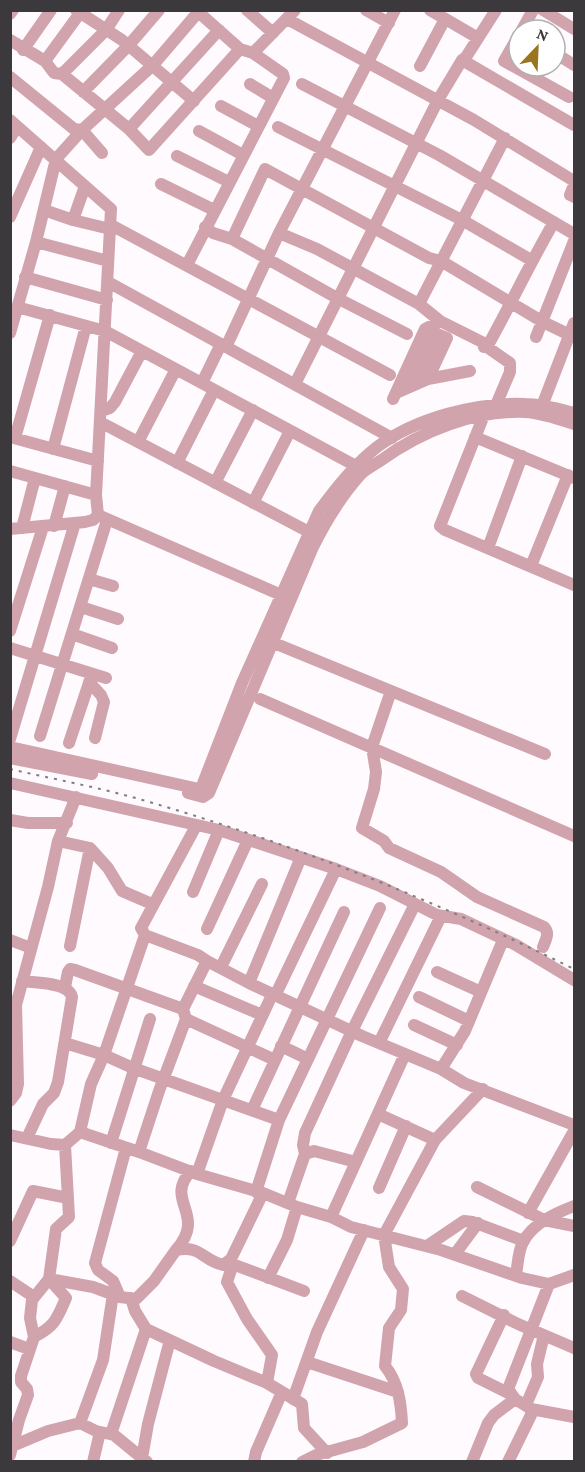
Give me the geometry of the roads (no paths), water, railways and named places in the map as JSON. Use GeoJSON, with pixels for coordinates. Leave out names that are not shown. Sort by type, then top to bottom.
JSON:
{"type":"FeatureCollection","features":[{"type":"Feature","properties":{"kind":"street"},"geometry":{"type":"LineString","coordinates":[[23,50],[51,10]]}},
{"type":"Feature","properties":{"kind":"street"},"geometry":{"type":"LineString","coordinates":[[62,74],[106,30],[119,10]]}},
{"type":"Feature","properties":{"kind":"street"},"geometry":{"type":"LineString","coordinates":[[83,92],[159,10]]}},
{"type":"Feature","properties":{"kind":"street"},"geometry":{"type":"LineString","coordinates":[[247,10],[273,33]]}},
{"type":"Feature","properties":{"kind":"street"},"geometry":{"type":"LineString","coordinates":[[366,10],[389,23]]}},
{"type":"Feature","properties":{"kind":"street"},"geometry":{"type":"LineString","coordinates":[[202,383],[249,300],[279,233],[395,10]]}},
{"type":"Feature","properties":{"kind":"street"},"geometry":{"type":"LineString","coordinates":[[295,384],[438,100],[496,10]]}},
{"type":"Feature","properties":{"kind":"street"},"geometry":{"type":"LineString","coordinates":[[543,10],[574,29]]}},
{"type":"Feature","properties":{"kind":"street"},"geometry":{"type":"LineString","coordinates":[[10,333],[36,242],[56,159],[82,130],[153,65],[198,11],[240,49],[253,52],[284,76],[187,265]]}},
{"type":"Feature","properties":{"kind":"street"},"geometry":{"type":"LineString","coordinates":[[45,62],[82,12],[129,45],[194,101]]}},
{"type":"Feature","properties":{"kind":"street"},"geometry":{"type":"LineString","coordinates":[[420,66],[440,14],[478,38]]}},
{"type":"Feature","properties":{"kind":"street"},"geometry":{"type":"LineString","coordinates":[[253,52],[291,15],[367,62],[505,138],[574,183],[570,195],[574,197]]}},
{"type":"Feature","properties":{"kind":"street"},"geometry":{"type":"LineString","coordinates":[[129,129],[219,30]]}},
{"type":"Feature","properties":{"kind":"street"},"geometry":{"type":"LineString","coordinates":[[10,40],[45,62],[54,73],[62,74],[129,129],[148,150],[240,49]]}},
{"type":"Feature","properties":{"kind":"street"},"geometry":{"type":"LineString","coordinates":[[462,60],[574,126]]}},
{"type":"Feature","properties":{"kind":"street"},"geometry":{"type":"LineString","coordinates":[[10,77],[74,129],[82,130],[102,153]]}},
{"type":"Feature","properties":{"kind":"street"},"geometry":{"type":"LineString","coordinates":[[535,78],[569,97]]}},
{"type":"Feature","properties":{"kind":"street"},"geometry":{"type":"LineString","coordinates":[[250,84],[273,98]]}},
{"type":"Feature","properties":{"kind":"street"},"geometry":{"type":"LineString","coordinates":[[302,84],[484,181],[574,234]]}},
{"type":"Feature","properties":{"kind":"street"},"geometry":{"type":"LineString","coordinates":[[221,106],[258,126]]}},
{"type":"Feature","properties":{"kind":"street"},"geometry":{"type":"LineString","coordinates":[[10,138],[14,124],[111,209],[96,495],[102,518],[89,579],[40,736]]}},
{"type":"Feature","properties":{"kind":"street"},"geometry":{"type":"LineString","coordinates":[[278,127],[462,220],[531,260]]}},
{"type":"Feature","properties":{"kind":"street"},"geometry":{"type":"LineString","coordinates":[[199,131],[243,155]]}},
{"type":"Feature","properties":{"kind":"street"},"geometry":{"type":"LineString","coordinates":[[419,304],[505,138]]}},
{"type":"Feature","properties":{"kind":"street"},"geometry":{"type":"LineString","coordinates":[[10,217],[40,147]]}},
{"type":"Feature","properties":{"kind":"street"},"geometry":{"type":"LineString","coordinates":[[177,156],[229,182]]}},
{"type":"Feature","properties":{"kind":"street"},"geometry":{"type":"LineString","coordinates":[[232,238],[265,169],[429,258],[441,261],[543,322],[572,336]]}},
{"type":"Feature","properties":{"kind":"street"},"geometry":{"type":"LineString","coordinates":[[160,184],[214,210]]}},
{"type":"Feature","properties":{"kind":"street"},"geometry":{"type":"LineString","coordinates":[[73,220],[85,186]]}},
{"type":"Feature","properties":{"kind":"street"},"geometry":{"type":"LineString","coordinates":[[44,210],[73,220],[110,227],[187,265],[390,375]]}},
{"type":"Feature","properties":{"kind":"street"},"geometry":{"type":"LineString","coordinates":[[487,347],[512,303],[531,260],[554,222]]}},
{"type":"Feature","properties":{"kind":"street"},"geometry":{"type":"LineString","coordinates":[[205,228],[213,233],[232,238],[337,298],[407,334]]}},
{"type":"Feature","properties":{"kind":"street"},"geometry":{"type":"LineString","coordinates":[[279,233],[317,249],[419,304],[434,328],[447,338],[428,380]]}},
{"type":"Feature","properties":{"kind":"street"},"geometry":{"type":"LineString","coordinates":[[536,337],[574,241]]}},
{"type":"Feature","properties":{"kind":"street"},"geometry":{"type":"LineString","coordinates":[[36,242],[108,261]]}},
{"type":"Feature","properties":{"kind":"street"},"geometry":{"type":"LineString","coordinates":[[25,277],[107,300]]}},
{"type":"Feature","properties":{"kind":"street"},"geometry":{"type":"LineString","coordinates":[[108,282],[392,438]]}},
{"type":"Feature","properties":{"kind":"street"},"geometry":{"type":"LineString","coordinates":[[17,307],[105,331],[356,466]]}},
{"type":"Feature","properties":{"kind":"street"},"geometry":{"type":"LineString","coordinates":[[50,315],[13,438],[98,461]]}},
{"type":"Feature","properties":{"kind":"street"},"geometry":{"type":"LineString","coordinates":[[542,406],[572,336],[574,323]]}},
{"type":"Feature","properties":{"kind":"street"},"geometry":{"type":"LineString","coordinates":[[53,448],[86,326]]}},
{"type":"Feature","properties":{"kind":"street"},"geometry":{"type":"LineString","coordinates":[[434,328],[482,342],[484,347],[510,363],[510,372],[475,437],[440,524],[445,530],[574,585]]}},
{"type":"Feature","properties":{"kind":"street"},"geometry":{"type":"LineString","coordinates":[[412,386],[434,328]]}},
{"type":"Feature","properties":{"kind":"street"},"geometry":{"type":"LineString","coordinates":[[434,328],[394,396],[428,380],[470,370]]}},
{"type":"Feature","properties":{"kind":"street"},"geometry":{"type":"LineString","coordinates":[[100,417],[115,402],[142,351]]}},
{"type":"Feature","properties":{"kind":"street"},"geometry":{"type":"LineString","coordinates":[[138,442],[176,369]]}},
{"type":"Feature","properties":{"kind":"street"},"geometry":{"type":"LineString","coordinates":[[177,463],[214,390]]}},
{"type":"Feature","properties":{"kind":"street"},"geometry":{"type":"LineString","coordinates":[[202,791],[240,688],[356,466],[398,433],[461,410],[526,404],[574,413]]}},
{"type":"Feature","properties":{"kind":"street"},"geometry":{"type":"LineString","coordinates":[[10,747],[209,793],[255,695],[309,532],[319,512],[346,485],[397,448],[425,433],[489,409],[555,417],[574,424]]}},
{"type":"Feature","properties":{"kind":"street"},"geometry":{"type":"LineString","coordinates":[[215,483],[253,411]]}},
{"type":"Feature","properties":{"kind":"street"},"geometry":{"type":"LineString","coordinates":[[100,417],[138,442],[309,532]]}},
{"type":"Feature","properties":{"kind":"street"},"geometry":{"type":"LineString","coordinates":[[254,503],[290,431]]}},
{"type":"Feature","properties":{"kind":"street"},"geometry":{"type":"LineString","coordinates":[[475,437],[571,476],[531,566]]}},
{"type":"Feature","properties":{"kind":"street"},"geometry":{"type":"LineString","coordinates":[[488,548],[522,456]]}},
{"type":"Feature","properties":{"kind":"street"},"geometry":{"type":"LineString","coordinates":[[10,471],[96,495]]}},
{"type":"Feature","properties":{"kind":"street"},"geometry":{"type":"LineString","coordinates":[[35,478],[14,530],[75,524],[102,518],[287,598]]}},
{"type":"Feature","properties":{"kind":"street"},"geometry":{"type":"LineString","coordinates":[[10,631],[65,486]]}},
{"type":"Feature","properties":{"kind":"street"},"geometry":{"type":"LineString","coordinates":[[10,739],[75,524]]}},
{"type":"Feature","properties":{"kind":"street"},"geometry":{"type":"LineString","coordinates":[[89,579],[113,586]]}},
{"type":"Feature","properties":{"kind":"street"},"geometry":{"type":"LineString","coordinates":[[81,607],[118,619]]}},
{"type":"Feature","properties":{"kind":"street"},"geometry":{"type":"LineString","coordinates":[[72,634],[112,648]]}},
{"type":"Feature","properties":{"kind":"street"},"geometry":{"type":"LineString","coordinates":[[274,643],[545,754]]}},
{"type":"Feature","properties":{"kind":"street"},"geometry":{"type":"LineString","coordinates":[[10,648],[63,664],[90,678],[106,678]]}},
{"type":"Feature","properties":{"kind":"street"},"geometry":{"type":"LineString","coordinates":[[90,678],[103,700],[95,738]]}},
{"type":"Feature","properties":{"kind":"street"},"geometry":{"type":"LineString","coordinates":[[69,742],[90,678]]}},
{"type":"Feature","properties":{"kind":"street"},"geometry":{"type":"LineString","coordinates":[[240,688],[574,836]]}},
{"type":"Feature","properties":{"kind":"street"},"geometry":{"type":"LineString","coordinates":[[391,691],[372,747],[376,772],[374,789],[362,828],[384,841],[389,848],[441,872],[477,897],[544,927],[547,930],[547,936],[540,952]]}},
{"type":"Feature","properties":{"kind":"street"},"geometry":{"type":"LineString","coordinates":[[10,758],[202,791]]}},
{"type":"Feature","properties":{"kind":"street"},"geometry":{"type":"LineString","coordinates":[[376,772],[384,763],[396,758]]}},
{"type":"Feature","properties":{"kind":"street"},"geometry":{"type":"LineString","coordinates":[[10,783],[219,830],[336,869],[380,886],[441,916],[461,919],[503,940],[540,952],[574,980]]}},
{"type":"Feature","properties":{"kind":"street"},"geometry":{"type":"LineString","coordinates":[[10,1101],[16,1093],[18,1084],[13,1004],[22,981],[58,841],[76,797]]}},
{"type":"Feature","properties":{"kind":"street"},"geometry":{"type":"LineString","coordinates":[[10,820],[28,823],[67,823]]}},
{"type":"Feature","properties":{"kind":"street"},"geometry":{"type":"LineString","coordinates":[[196,826],[152,904],[141,928],[145,935],[198,955],[273,995],[441,1069],[464,1083],[574,1125]]}},
{"type":"Feature","properties":{"kind":"street"},"geometry":{"type":"LineString","coordinates":[[193,892],[219,830]]}},
{"type":"Feature","properties":{"kind":"street"},"geometry":{"type":"LineString","coordinates":[[207,929],[248,840]]}},
{"type":"Feature","properties":{"kind":"street"},"geometry":{"type":"LineString","coordinates":[[58,841],[90,848],[108,868],[122,891],[152,904]]}},
{"type":"Feature","properties":{"kind":"street"},"geometry":{"type":"LineString","coordinates":[[70,946],[90,848]]}},
{"type":"Feature","properties":{"kind":"street"},"geometry":{"type":"LineString","coordinates":[[249,983],[301,857]]}},
{"type":"Feature","properties":{"kind":"street"},"geometry":{"type":"LineString","coordinates":[[49,1279],[93,1287],[136,1299],[142,1295],[184,1241],[189,1224],[180,1191],[184,1179],[194,1173],[223,1100],[262,1015],[336,869]]}},
{"type":"Feature","properties":{"kind":"street"},"geometry":{"type":"LineString","coordinates":[[221,967],[262,884]]}},
{"type":"Feature","properties":{"kind":"street"},"geometry":{"type":"LineString","coordinates":[[268,1278],[287,1240],[292,1205],[305,1155],[303,1144],[305,1133],[415,904]]}},
{"type":"Feature","properties":{"kind":"street"},"geometry":{"type":"LineString","coordinates":[[267,1383],[272,1355],[247,1319],[227,1282],[230,1263],[260,1192],[279,1120],[380,908]]}},
{"type":"Feature","properties":{"kind":"street"},"geometry":{"type":"LineString","coordinates":[[252,1110],[344,912]]}},
{"type":"Feature","properties":{"kind":"street"},"geometry":{"type":"LineString","coordinates":[[379,1043],[441,916]]}},
{"type":"Feature","properties":{"kind":"street"},"geometry":{"type":"LineString","coordinates":[[18,1137],[51,1144],[65,1144],[80,1132],[91,1084],[104,1054],[145,935]]}},
{"type":"Feature","properties":{"kind":"street"},"geometry":{"type":"LineString","coordinates":[[10,940],[31,948]]}},
{"type":"Feature","properties":{"kind":"street"},"geometry":{"type":"LineString","coordinates":[[441,1069],[469,1021],[503,940]]}},
{"type":"Feature","properties":{"kind":"street"},"geometry":{"type":"LineString","coordinates":[[139,1152],[194,986],[207,961]]}},
{"type":"Feature","properties":{"kind":"street"},"geometry":{"type":"LineString","coordinates":[[65,987],[70,969],[126,988],[185,1014],[274,1060]]}},
{"type":"Feature","properties":{"kind":"street"},"geometry":{"type":"LineString","coordinates":[[437,972],[481,992]]}},
{"type":"Feature","properties":{"kind":"street"},"geometry":{"type":"LineString","coordinates":[[10,1150],[56,1089],[72,997],[71,992],[65,987],[22,981]]}},
{"type":"Feature","properties":{"kind":"street"},"geometry":{"type":"LineString","coordinates":[[194,986],[262,1015]]}},
{"type":"Feature","properties":{"kind":"street"},"geometry":{"type":"LineString","coordinates":[[419,997],[469,1021]]}},
{"type":"Feature","properties":{"kind":"street"},"geometry":{"type":"LineString","coordinates":[[111,1143],[150,1019]]}},
{"type":"Feature","properties":{"kind":"street"},"geometry":{"type":"LineString","coordinates":[[414,1025],[457,1045]]}},
{"type":"Feature","properties":{"kind":"street"},"geometry":{"type":"LineString","coordinates":[[65,1043],[104,1054],[133,1068],[279,1120]]}},
{"type":"Feature","properties":{"kind":"street"},"geometry":{"type":"LineString","coordinates":[[281,1046],[308,1059]]}},
{"type":"Feature","properties":{"kind":"street"},"geometry":{"type":"LineString","coordinates":[[331,1217],[405,1054]]}},
{"type":"Feature","properties":{"kind":"street"},"geometry":{"type":"LineString","coordinates":[[302,1461],[363,1443],[402,1423],[402,1408],[398,1392],[386,1366],[386,1347],[389,1328],[401,1310],[403,1289],[389,1267],[384,1234],[435,1140],[483,1089]]}},
{"type":"Feature","properties":{"kind":"street"},"geometry":{"type":"LineString","coordinates":[[378,1114],[435,1140]]}},
{"type":"Feature","properties":{"kind":"street"},"geometry":{"type":"LineString","coordinates":[[379,1188],[406,1126]]}},
{"type":"Feature","properties":{"kind":"street"},"geometry":{"type":"LineString","coordinates":[[528,1213],[574,1131]]}},
{"type":"Feature","properties":{"kind":"street"},"geometry":{"type":"LineString","coordinates":[[80,1132],[194,1173],[260,1192],[331,1217],[351,1227],[455,1254],[516,1275],[549,1284],[574,1275]]}},
{"type":"Feature","properties":{"kind":"street"},"geometry":{"type":"LineString","coordinates":[[11,1450],[28,1395],[27,1389],[16,1374],[34,1337],[30,1318],[34,1297],[49,1279],[56,1229],[69,1217],[65,1144]]}},
{"type":"Feature","properties":{"kind":"street"},"geometry":{"type":"LineString","coordinates":[[126,1149],[95,1263],[98,1270],[113,1281],[121,1296],[135,1311],[146,1329],[267,1383],[302,1404],[304,1428],[327,1452]]}},
{"type":"Feature","properties":{"kind":"street"},"geometry":{"type":"LineString","coordinates":[[305,1155],[314,1151],[356,1162]]}},
{"type":"Feature","properties":{"kind":"street"},"geometry":{"type":"LineString","coordinates":[[477,1187],[544,1220],[574,1226]]}},
{"type":"Feature","properties":{"kind":"street"},"geometry":{"type":"LineString","coordinates":[[10,1241],[33,1191],[68,1198]]}},
{"type":"Feature","properties":{"kind":"street"},"geometry":{"type":"LineString","coordinates":[[516,1275],[524,1241],[544,1220],[574,1206]]}},
{"type":"Feature","properties":{"kind":"street"},"geometry":{"type":"LineString","coordinates":[[427,1246],[460,1222],[468,1221],[524,1241]]}},
{"type":"Feature","properties":{"kind":"street"},"geometry":{"type":"LineString","coordinates":[[455,1254],[478,1223]]}},
{"type":"Feature","properties":{"kind":"street"},"geometry":{"type":"LineString","coordinates":[[293,1399],[317,1332],[364,1230]]}},
{"type":"Feature","properties":{"kind":"street"},"geometry":{"type":"LineString","coordinates":[[176,1250],[189,1248],[199,1251],[214,1263],[223,1265],[230,1263],[304,1291]]}},
{"type":"Feature","properties":{"kind":"street"},"geometry":{"type":"LineString","coordinates":[[34,1337],[48,1330],[58,1317],[66,1298],[49,1279]]}},
{"type":"Feature","properties":{"kind":"street"},"geometry":{"type":"LineString","coordinates":[[10,1281],[34,1297]]}},
{"type":"Feature","properties":{"kind":"street"},"geometry":{"type":"LineString","coordinates":[[508,1461],[531,1415],[508,1389],[549,1284]]}},
{"type":"Feature","properties":{"kind":"street"},"geometry":{"type":"LineString","coordinates":[[80,1423],[103,1360],[121,1296]]}},
{"type":"Feature","properties":{"kind":"street"},"geometry":{"type":"LineString","coordinates":[[462,1296],[574,1348]]}},
{"type":"Feature","properties":{"kind":"street"},"geometry":{"type":"LineString","coordinates":[[504,1315],[476,1374],[478,1378],[520,1402],[574,1417]]}},
{"type":"Feature","properties":{"kind":"street"},"geometry":{"type":"LineString","coordinates":[[93,1461],[146,1329]]}},
{"type":"Feature","properties":{"kind":"street"},"geometry":{"type":"LineString","coordinates":[[472,1461],[488,1423],[494,1415],[520,1402],[538,1377],[537,1364],[544,1335]]}},
{"type":"Feature","properties":{"kind":"street"},"geometry":{"type":"LineString","coordinates":[[144,1460],[148,1424],[170,1340]]}},
{"type":"Feature","properties":{"kind":"street"},"geometry":{"type":"LineString","coordinates":[[10,1342],[29,1349]]}},
{"type":"Feature","properties":{"kind":"street"},"geometry":{"type":"LineString","coordinates":[[307,1362],[398,1392]]}},
{"type":"Feature","properties":{"kind":"street"},"geometry":{"type":"LineString","coordinates":[[254,1461],[255,1452],[282,1392]]}},
{"type":"Feature","properties":{"kind":"street"},"geometry":{"type":"LineString","coordinates":[[11,1450],[48,1431],[80,1423],[105,1433],[144,1460]]}},
{"type":"Feature","properties":{"kind":"street"},"geometry":{"type":"LineString","coordinates":[[126,1461],[130,1449]]}},
{"type":"Feature","properties":{"kind":"railway"},"geometry":{"type":"LineString","coordinates":[[10,769],[139,799],[306,853],[468,919],[574,969]]}}]}
